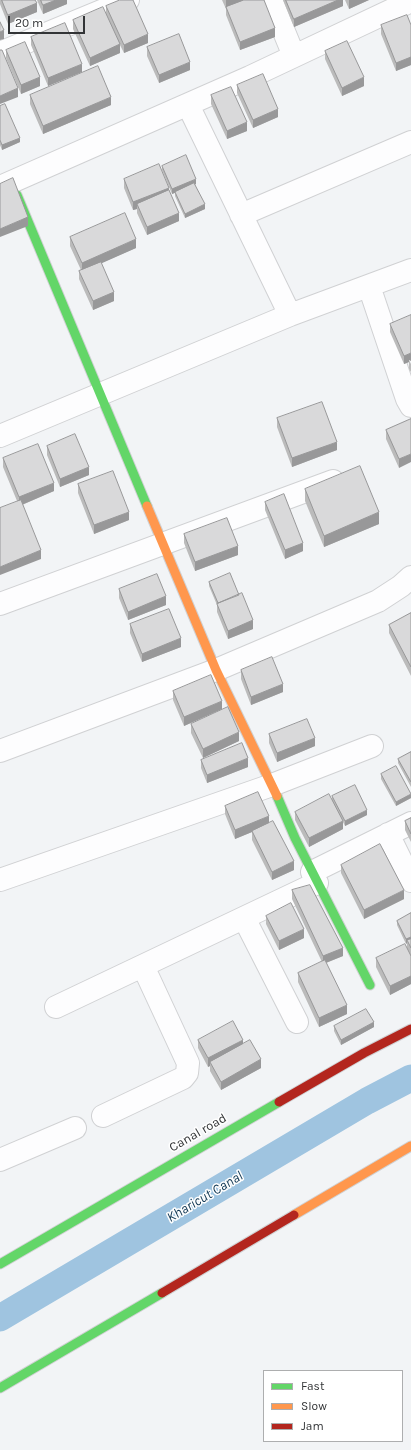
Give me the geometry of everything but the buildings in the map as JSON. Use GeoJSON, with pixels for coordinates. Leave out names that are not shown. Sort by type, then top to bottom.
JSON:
{"type":"FeatureCollection","features":[{"type":"Feature","properties":{"kind":"street"},"geometry":{"type":"LineString","coordinates":[[0,53],[128,0]]}},
{"type":"Feature","properties":{"kind":"street"},"geometry":{"type":"LineString","coordinates":[[271,0],[294,56]]}},
{"type":"Feature","properties":{"kind":"street"},"geometry":{"type":"LineString","coordinates":[[370,985],[295,838],[272,785],[216,670],[101,394],[6,185],[250,77],[411,1]]}},
{"type":"Feature","properties":{"kind":"street"},"geometry":{"type":"LineString","coordinates":[[188,105],[290,315]]}},
{"type":"Feature","properties":{"kind":"street"},"geometry":{"type":"LineString","coordinates":[[241,215],[411,142]]}},
{"type":"Feature","properties":{"kind":"street"},"geometry":{"type":"LineString","coordinates":[[0,436],[290,315],[411,270]]}},
{"type":"Feature","properties":{"kind":"street"},"geometry":{"type":"LineString","coordinates":[[369,286],[411,406]]}},
{"type":"Feature","properties":{"kind":"street"},"geometry":{"type":"LineString","coordinates":[[0,604],[349,476]]}},
{"type":"Feature","properties":{"kind":"street"},"geometry":{"type":"LineString","coordinates":[[0,751],[216,670],[378,601],[401,586],[411,577]]}},
{"type":"Feature","properties":{"kind":"street"},"geometry":{"type":"LineString","coordinates":[[0,880],[272,785],[372,746]]}},
{"type":"Feature","properties":{"kind":"street"},"geometry":{"type":"LineString","coordinates":[[56,1007],[244,918],[388,834],[411,823]]}},
{"type":"Feature","properties":{"kind":"street"},"geometry":{"type":"LineString","coordinates":[[388,834],[411,881]]}},
{"type":"Feature","properties":{"kind":"street"},"geometry":{"type":"LineString","coordinates":[[244,918],[297,1022]]}},
{"type":"Feature","properties":{"kind":"street"},"geometry":{"type":"LineString","coordinates":[[102,1116],[183,1078],[187,1073],[188,1063],[143,966]]}},
{"type":"Feature","properties":{"kind":"street","name":"Canal road"},"geometry":{"type":"LineString","coordinates":[[0,1264],[364,1053],[411,1029]]}},
{"type":"Feature","properties":{"kind":"street"},"geometry":{"type":"LineString","coordinates":[[0,1160],[75,1128]]}},
{"type":"Feature","properties":{"kind":"street"},"geometry":{"type":"LineString","coordinates":[[0,1388],[411,1146]]}},
{"type":"Feature","properties":{"kind":"waterway","name":"Kharicut Canal"},"geometry":{"type":"LineString","coordinates":[[0,1318],[367,1101],[411,1078]]}},
{"type":"Feature","properties":{"kind":"traffic: fast"},"geometry":{"type":"LineString","coordinates":[[17,195],[147,506]]}},
{"type":"Feature","properties":{"kind":"traffic: fast"},"geometry":{"type":"LineString","coordinates":[[277,796],[295,838],[370,985]]}},
{"type":"Feature","properties":{"kind":"traffic: fast"},"geometry":{"type":"LineString","coordinates":[[0,1264],[279,1102]]}},
{"type":"Feature","properties":{"kind":"traffic: fast"},"geometry":{"type":"LineString","coordinates":[[0,1388],[162,1293]]}},
{"type":"Feature","properties":{"kind":"traffic: slow"},"geometry":{"type":"LineString","coordinates":[[147,506],[216,670],[277,796]]}},
{"type":"Feature","properties":{"kind":"traffic: slow"},"geometry":{"type":"LineString","coordinates":[[294,1215],[411,1146]]}},
{"type":"Feature","properties":{"kind":"traffic: jam"},"geometry":{"type":"LineString","coordinates":[[279,1102],[364,1053],[411,1029]]}},
{"type":"Feature","properties":{"kind":"traffic: jam"},"geometry":{"type":"LineString","coordinates":[[162,1293],[294,1215]]}}]}
